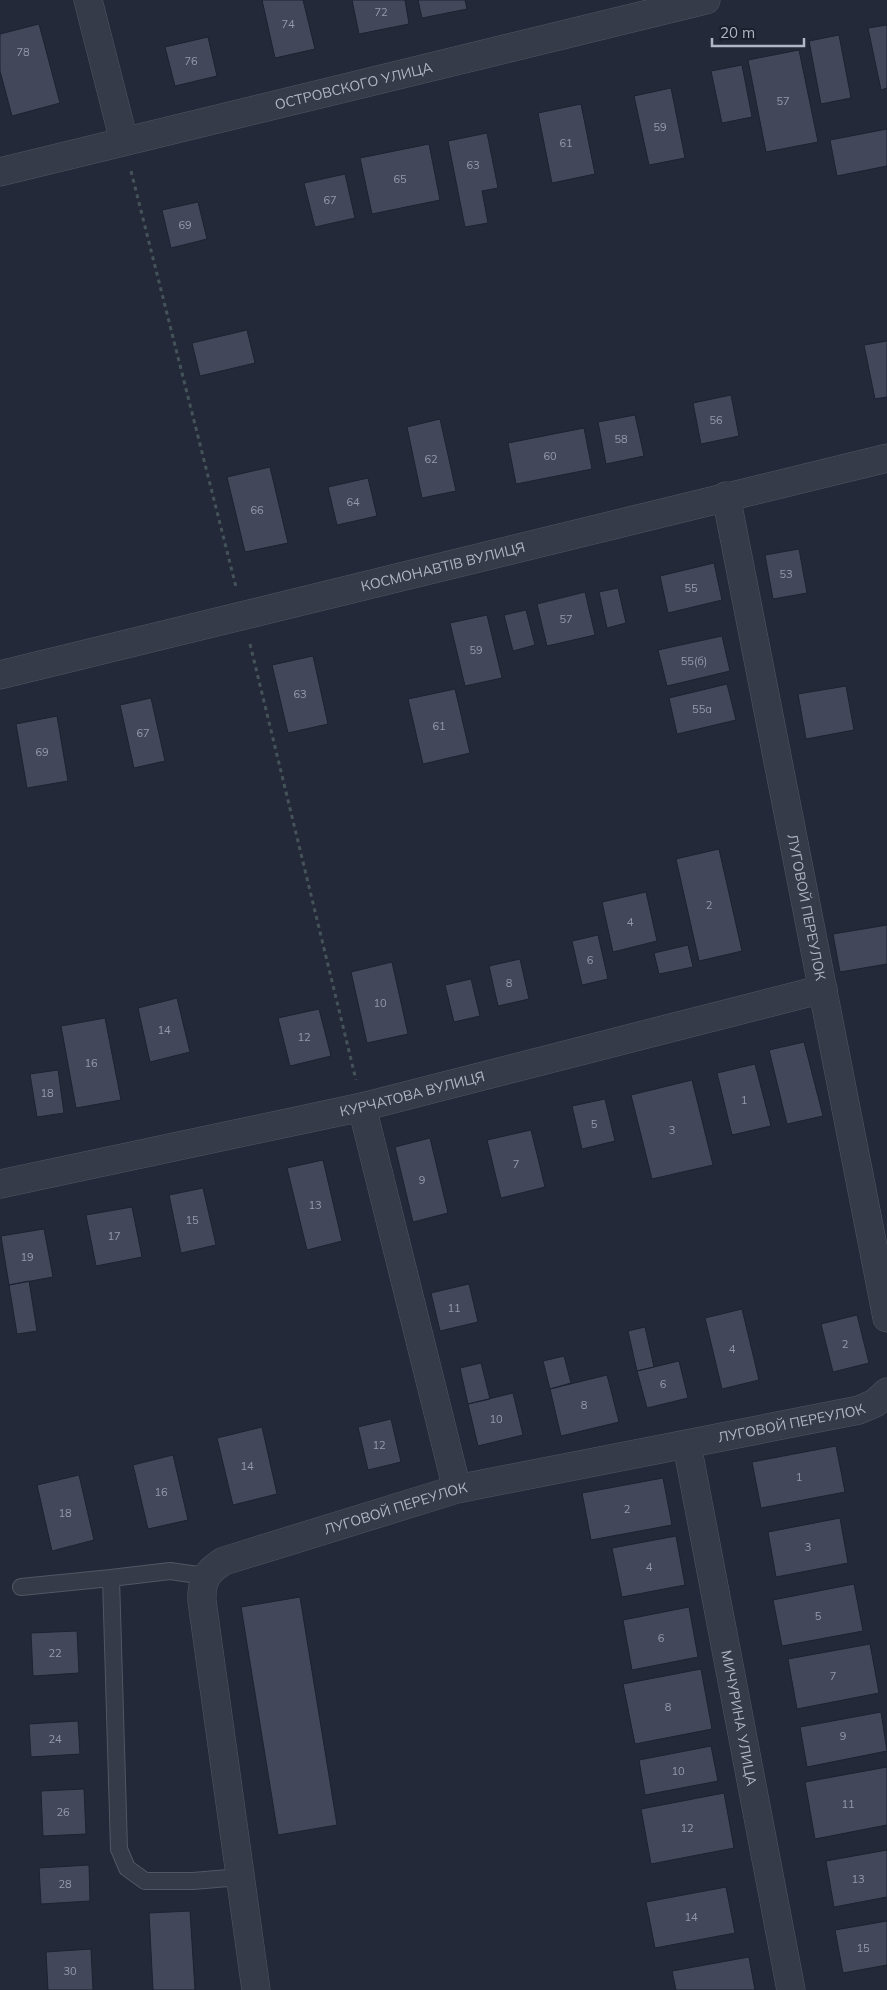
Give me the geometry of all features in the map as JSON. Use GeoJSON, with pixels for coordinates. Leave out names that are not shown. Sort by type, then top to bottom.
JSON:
{"type":"FeatureCollection","features":[{"type":"Feature","properties":{"kind":"street"},"geometry":{"type":"LineString","coordinates":[[88,0],[124,141]]}},
{"type":"Feature","properties":{"kind":"street","name":"ОСТРОВСКОГО УЛИЦА"},"geometry":{"type":"LineString","coordinates":[[0,172],[706,0]]}},
{"type":"Feature","properties":{"kind":"street","name":"КОСМОНАВТІВ ВУЛИЦЯ"},"geometry":{"type":"LineString","coordinates":[[0,675],[887,458]]}},
{"type":"Feature","properties":{"kind":"street","name":"ЛУГОВОЙ ПЕРЕУЛОК"},"geometry":{"type":"LineString","coordinates":[[726,496],[887,1318]]}},
{"type":"Feature","properties":{"kind":"street","name":"КУРЧАТОВА ВУЛИЦЯ"},"geometry":{"type":"LineString","coordinates":[[0,1184],[362,1107],[823,989]]}},
{"type":"Feature","properties":{"kind":"street"},"geometry":{"type":"LineString","coordinates":[[362,1107],[457,1489]]}},
{"type":"Feature","properties":{"kind":"street","name":"ЛУГОВОЙ ПЕРЕУЛОК"},"geometry":{"type":"LineString","coordinates":[[205,1576],[224,1561],[457,1489],[859,1410],[874,1403],[887,1392]]}},
{"type":"Feature","properties":{"kind":"street","name":"МИЧУРИНА УЛИЦА"},"geometry":{"type":"LineString","coordinates":[[687,1445],[791,1990]]}},
{"type":"Feature","properties":{"kind":"street"},"geometry":{"type":"LineString","coordinates":[[205,1576],[202,1588],[202,1601],[256,1990]]}},
{"type":"Feature","properties":{"kind":"lane"},"geometry":{"type":"LineString","coordinates":[[21,1587],[170,1571],[205,1576]]}},
{"type":"Feature","properties":{"kind":"lane"},"geometry":{"type":"LineString","coordinates":[[110,1578],[119,1849],[127,1868],[145,1881],[193,1881],[240,1877]]}},
{"type":"Feature","properties":{"kind":"building"},"geometry":{"type":"Polygon","coordinates":[[[262,0],[303,0],[315,49],[275,58],[262,0]]]}},
{"type":"Feature","properties":{"kind":"building"},"geometry":{"type":"Polygon","coordinates":[[[352,0],[405,0],[409,24],[359,34],[352,0]]]}},
{"type":"Feature","properties":{"kind":"building"},"geometry":{"type":"Polygon","coordinates":[[[418,0],[465,0],[467,9],[422,18],[418,0]]]}},
{"type":"Feature","properties":{"kind":"building"},"geometry":{"type":"Polygon","coordinates":[[[39,24],[60,103],[12,116],[0,71],[0,34],[39,24]]]}},
{"type":"Feature","properties":{"kind":"building"},"geometry":{"type":"Polygon","coordinates":[[[887,25],[887,88],[881,90],[868,28],[887,25]]]}},
{"type":"Feature","properties":{"kind":"building"},"geometry":{"type":"Polygon","coordinates":[[[839,35],[851,98],[821,104],[809,41],[839,35]]]}},
{"type":"Feature","properties":{"kind":"building"},"geometry":{"type":"Polygon","coordinates":[[[208,37],[217,76],[175,86],[165,47],[208,37]]]}},
{"type":"Feature","properties":{"kind":"building"},"geometry":{"type":"Polygon","coordinates":[[[799,50],[818,142],[766,152],[748,60],[799,50]]]}},
{"type":"Feature","properties":{"kind":"building"},"geometry":{"type":"Polygon","coordinates":[[[742,65],[752,117],[722,123],[711,71],[742,65]]]}},
{"type":"Feature","properties":{"kind":"building"},"geometry":{"type":"Polygon","coordinates":[[[671,88],[685,158],[649,165],[634,96],[671,88]]]}},
{"type":"Feature","properties":{"kind":"building"},"geometry":{"type":"Polygon","coordinates":[[[581,104],[595,174],[552,183],[538,113],[581,104]]]}},
{"type":"Feature","properties":{"kind":"building"},"geometry":{"type":"Polygon","coordinates":[[[887,129],[887,166],[837,176],[830,140],[887,129]]]}},
{"type":"Feature","properties":{"kind":"building"},"geometry":{"type":"Polygon","coordinates":[[[487,133],[498,188],[482,191],[488,223],[465,227],[448,141],[487,133]]]}},
{"type":"Feature","properties":{"kind":"building"},"geometry":{"type":"Polygon","coordinates":[[[429,144],[440,200],[372,214],[360,158],[429,144]]]}},
{"type":"Feature","properties":{"kind":"building"},"geometry":{"type":"Polygon","coordinates":[[[345,174],[355,218],[315,227],[304,183],[345,174]]]}},
{"type":"Feature","properties":{"kind":"building"},"geometry":{"type":"Polygon","coordinates":[[[198,202],[207,239],[171,248],[162,210],[198,202]]]}},
{"type":"Feature","properties":{"kind":"building"},"geometry":{"type":"Polygon","coordinates":[[[247,330],[255,363],[200,376],[192,343],[247,330]]]}},
{"type":"Feature","properties":{"kind":"building"},"geometry":{"type":"Polygon","coordinates":[[[887,341],[887,397],[875,399],[864,345],[887,341]]]}},
{"type":"Feature","properties":{"kind":"building"},"geometry":{"type":"Polygon","coordinates":[[[731,395],[739,436],[701,444],[693,403],[731,395]]]}},
{"type":"Feature","properties":{"kind":"building"},"geometry":{"type":"Polygon","coordinates":[[[635,415],[644,456],[606,464],[598,422],[635,415]]]}},
{"type":"Feature","properties":{"kind":"building"},"geometry":{"type":"Polygon","coordinates":[[[440,419],[456,491],[422,498],[407,427],[440,419]]]}},
{"type":"Feature","properties":{"kind":"building"},"geometry":{"type":"Polygon","coordinates":[[[584,428],[592,469],[516,484],[508,443],[584,428]]]}},
{"type":"Feature","properties":{"kind":"building"},"geometry":{"type":"Polygon","coordinates":[[[270,467],[288,543],[245,552],[227,477],[270,467]]]}},
{"type":"Feature","properties":{"kind":"building"},"geometry":{"type":"Polygon","coordinates":[[[368,478],[377,516],[337,525],[328,487],[368,478]]]}},
{"type":"Feature","properties":{"kind":"building"},"geometry":{"type":"Polygon","coordinates":[[[799,549],[807,593],[773,599],[765,555],[799,549]]]}},
{"type":"Feature","properties":{"kind":"building"},"geometry":{"type":"Polygon","coordinates":[[[714,563],[722,600],[668,613],[660,576],[714,563]]]}},
{"type":"Feature","properties":{"kind":"building"},"geometry":{"type":"Polygon","coordinates":[[[618,588],[626,623],[607,628],[599,592],[618,588]]]}},
{"type":"Feature","properties":{"kind":"building"},"geometry":{"type":"Polygon","coordinates":[[[585,592],[595,635],[547,646],[537,604],[585,592]]]}},
{"type":"Feature","properties":{"kind":"building"},"geometry":{"type":"Polygon","coordinates":[[[526,610],[535,645],[513,651],[504,615],[526,610]]]}},
{"type":"Feature","properties":{"kind":"building"},"geometry":{"type":"Polygon","coordinates":[[[487,615],[502,678],[465,686],[450,623],[487,615]]]}},
{"type":"Feature","properties":{"kind":"building"},"geometry":{"type":"Polygon","coordinates":[[[722,636],[730,671],[667,686],[658,650],[722,636]]]}},
{"type":"Feature","properties":{"kind":"building"},"geometry":{"type":"Polygon","coordinates":[[[313,656],[328,724],[288,733],[272,665],[313,656]]]}},
{"type":"Feature","properties":{"kind":"building"},"geometry":{"type":"Polygon","coordinates":[[[727,684],[736,720],[677,734],[669,698],[727,684]]]}},
{"type":"Feature","properties":{"kind":"building"},"geometry":{"type":"Polygon","coordinates":[[[846,686],[854,730],[806,739],[798,694],[846,686]]]}},
{"type":"Feature","properties":{"kind":"building"},"geometry":{"type":"Polygon","coordinates":[[[455,689],[470,753],[423,764],[408,699],[455,689]]]}},
{"type":"Feature","properties":{"kind":"building"},"geometry":{"type":"Polygon","coordinates":[[[151,698],[165,761],[134,768],[120,705],[151,698]]]}},
{"type":"Feature","properties":{"kind":"building"},"geometry":{"type":"Polygon","coordinates":[[[57,716],[68,781],[27,788],[16,724],[57,716]]]}},
{"type":"Feature","properties":{"kind":"building"},"geometry":{"type":"Polygon","coordinates":[[[719,849],[742,951],[699,961],[676,859],[719,849]]]}},
{"type":"Feature","properties":{"kind":"building"},"geometry":{"type":"Polygon","coordinates":[[[646,892],[657,941],[613,952],[602,902],[646,892]]]}},
{"type":"Feature","properties":{"kind":"building"},"geometry":{"type":"Polygon","coordinates":[[[887,925],[887,964],[840,972],[833,934],[887,925]]]}},
{"type":"Feature","properties":{"kind":"building"},"geometry":{"type":"Polygon","coordinates":[[[598,935],[608,979],[582,985],[572,941],[598,935]]]}},
{"type":"Feature","properties":{"kind":"building"},"geometry":{"type":"Polygon","coordinates":[[[688,945],[693,967],[659,974],[654,953],[688,945]]]}},
{"type":"Feature","properties":{"kind":"building"},"geometry":{"type":"Polygon","coordinates":[[[520,959],[529,999],[498,1006],[489,966],[520,959]]]}},
{"type":"Feature","properties":{"kind":"building"},"geometry":{"type":"Polygon","coordinates":[[[392,962],[408,1034],[367,1043],[351,972],[392,962]]]}},
{"type":"Feature","properties":{"kind":"building"},"geometry":{"type":"Polygon","coordinates":[[[471,979],[480,1016],[454,1022],[445,985],[471,979]]]}},
{"type":"Feature","properties":{"kind":"building"},"geometry":{"type":"Polygon","coordinates":[[[177,998],[190,1052],[150,1062],[138,1008],[177,998]]]}},
{"type":"Feature","properties":{"kind":"building"},"geometry":{"type":"Polygon","coordinates":[[[319,1009],[331,1056],[290,1066],[278,1018],[319,1009]]]}},
{"type":"Feature","properties":{"kind":"building"},"geometry":{"type":"Polygon","coordinates":[[[105,1018],[121,1100],[76,1108],[61,1026],[105,1018]]]}},
{"type":"Feature","properties":{"kind":"building"},"geometry":{"type":"Polygon","coordinates":[[[804,1042],[823,1116],[787,1124],[769,1050],[804,1042]]]}},
{"type":"Feature","properties":{"kind":"building"},"geometry":{"type":"Polygon","coordinates":[[[755,1064],[771,1126],[732,1135],[717,1073],[755,1064]]]}},
{"type":"Feature","properties":{"kind":"building"},"geometry":{"type":"Polygon","coordinates":[[[58,1070],[64,1113],[37,1117],[30,1074],[58,1070]]]}},
{"type":"Feature","properties":{"kind":"building"},"geometry":{"type":"Polygon","coordinates":[[[692,1080],[713,1165],[652,1179],[631,1095],[692,1080]]]}},
{"type":"Feature","properties":{"kind":"building"},"geometry":{"type":"Polygon","coordinates":[[[605,1099],[615,1141],[582,1149],[572,1106],[605,1099]]]}},
{"type":"Feature","properties":{"kind":"building"},"geometry":{"type":"Polygon","coordinates":[[[531,1130],[545,1187],[501,1198],[487,1140],[531,1130]]]}},
{"type":"Feature","properties":{"kind":"building"},"geometry":{"type":"Polygon","coordinates":[[[430,1138],[448,1213],[413,1222],[395,1147],[430,1138]]]}},
{"type":"Feature","properties":{"kind":"building"},"geometry":{"type":"Polygon","coordinates":[[[323,1160],[342,1241],[307,1250],[287,1168],[323,1160]]]}},
{"type":"Feature","properties":{"kind":"building"},"geometry":{"type":"Polygon","coordinates":[[[203,1188],[216,1245],[181,1253],[169,1195],[203,1188]]]}},
{"type":"Feature","properties":{"kind":"building"},"geometry":{"type":"Polygon","coordinates":[[[132,1207],[142,1257],[96,1266],[86,1215],[132,1207]]]}},
{"type":"Feature","properties":{"kind":"building"},"geometry":{"type":"Polygon","coordinates":[[[44,1229],[53,1277],[9,1285],[1,1236],[44,1229]]]}},
{"type":"Feature","properties":{"kind":"building"},"geometry":{"type":"Polygon","coordinates":[[[29,1281],[37,1331],[17,1334],[9,1285],[29,1281]]]}},
{"type":"Feature","properties":{"kind":"building"},"geometry":{"type":"Polygon","coordinates":[[[469,1284],[478,1322],[440,1331],[431,1293],[469,1284]]]}},
{"type":"Feature","properties":{"kind":"building"},"geometry":{"type":"Polygon","coordinates":[[[742,1309],[759,1380],[722,1389],[705,1318],[742,1309]]]}},
{"type":"Feature","properties":{"kind":"building"},"geometry":{"type":"Polygon","coordinates":[[[857,1315],[869,1363],[833,1372],[821,1324],[857,1315]]]}},
{"type":"Feature","properties":{"kind":"building"},"geometry":{"type":"Polygon","coordinates":[[[645,1327],[654,1367],[637,1371],[628,1331],[645,1327]]]}},
{"type":"Feature","properties":{"kind":"building"},"geometry":{"type":"Polygon","coordinates":[[[564,1356],[571,1383],[550,1389],[543,1361],[564,1356]]]}},
{"type":"Feature","properties":{"kind":"building"},"geometry":{"type":"Polygon","coordinates":[[[679,1361],[688,1398],[647,1408],[637,1371],[679,1361]]]}},
{"type":"Feature","properties":{"kind":"building"},"geometry":{"type":"Polygon","coordinates":[[[481,1363],[490,1399],[468,1404],[460,1368],[481,1363]]]}},
{"type":"Feature","properties":{"kind":"building"},"geometry":{"type":"Polygon","coordinates":[[[607,1375],[619,1422],[561,1436],[550,1389],[607,1375]]]}},
{"type":"Feature","properties":{"kind":"building"},"geometry":{"type":"Polygon","coordinates":[[[513,1393],[523,1435],[478,1446],[468,1404],[513,1393]]]}},
{"type":"Feature","properties":{"kind":"building"},"geometry":{"type":"Polygon","coordinates":[[[391,1419],[401,1462],[368,1470],[358,1427],[391,1419]]]}},
{"type":"Feature","properties":{"kind":"building"},"geometry":{"type":"Polygon","coordinates":[[[262,1427],[277,1494],[233,1505],[217,1438],[262,1427]]]}},
{"type":"Feature","properties":{"kind":"building"},"geometry":{"type":"Polygon","coordinates":[[[836,1446],[845,1492],[761,1508],[752,1462],[836,1446]]]}},
{"type":"Feature","properties":{"kind":"building"},"geometry":{"type":"Polygon","coordinates":[[[173,1455],[188,1520],[148,1529],[133,1465],[173,1455]]]}},
{"type":"Feature","properties":{"kind":"building"},"geometry":{"type":"Polygon","coordinates":[[[79,1475],[94,1540],[52,1551],[37,1485],[79,1475]]]}},
{"type":"Feature","properties":{"kind":"building"},"geometry":{"type":"Polygon","coordinates":[[[663,1478],[672,1525],[591,1540],[582,1493],[663,1478]]]}},
{"type":"Feature","properties":{"kind":"building"},"geometry":{"type":"Polygon","coordinates":[[[840,1518],[848,1563],[776,1577],[768,1532],[840,1518]]]}},
{"type":"Feature","properties":{"kind":"building"},"geometry":{"type":"Polygon","coordinates":[[[676,1536],[685,1585],[622,1597],[612,1548],[676,1536]]]}},
{"type":"Feature","properties":{"kind":"building"},"geometry":{"type":"Polygon","coordinates":[[[854,1584],[863,1631],[782,1646],[773,1600],[854,1584]]]}},
{"type":"Feature","properties":{"kind":"building"},"geometry":{"type":"Polygon","coordinates":[[[300,1597],[337,1825],[278,1835],[241,1607],[300,1597]]]}},
{"type":"Feature","properties":{"kind":"building"},"geometry":{"type":"Polygon","coordinates":[[[689,1607],[698,1657],[632,1670],[623,1620],[689,1607]]]}},
{"type":"Feature","properties":{"kind":"building"},"geometry":{"type":"Polygon","coordinates":[[[77,1631],[79,1673],[33,1676],[31,1633],[77,1631]]]}},
{"type":"Feature","properties":{"kind":"building"},"geometry":{"type":"Polygon","coordinates":[[[870,1644],[879,1693],[797,1709],[788,1659],[870,1644]]]}},
{"type":"Feature","properties":{"kind":"building"},"geometry":{"type":"Polygon","coordinates":[[[701,1669],[712,1729],[635,1744],[623,1684],[701,1669]]]}},
{"type":"Feature","properties":{"kind":"building"},"geometry":{"type":"Polygon","coordinates":[[[881,1712],[887,1751],[807,1767],[800,1727],[881,1712]]]}},
{"type":"Feature","properties":{"kind":"building"},"geometry":{"type":"Polygon","coordinates":[[[78,1721],[80,1754],[31,1757],[29,1724],[78,1721]]]}},
{"type":"Feature","properties":{"kind":"building"},"geometry":{"type":"Polygon","coordinates":[[[711,1746],[718,1781],[645,1795],[639,1760],[711,1746]]]}},
{"type":"Feature","properties":{"kind":"building"},"geometry":{"type":"Polygon","coordinates":[[[887,1767],[887,1825],[815,1839],[805,1782],[887,1767]]]}},
{"type":"Feature","properties":{"kind":"building"},"geometry":{"type":"Polygon","coordinates":[[[84,1789],[86,1834],[43,1836],[41,1791],[84,1789]]]}},
{"type":"Feature","properties":{"kind":"building"},"geometry":{"type":"Polygon","coordinates":[[[724,1793],[734,1848],[651,1864],[641,1809],[724,1793]]]}},
{"type":"Feature","properties":{"kind":"building"},"geometry":{"type":"Polygon","coordinates":[[[887,1850],[887,1897],[834,1907],[826,1861],[887,1850]]]}},
{"type":"Feature","properties":{"kind":"building"},"geometry":{"type":"Polygon","coordinates":[[[89,1865],[90,1901],[41,1904],[39,1868],[89,1865]]]}},
{"type":"Feature","properties":{"kind":"building"},"geometry":{"type":"Polygon","coordinates":[[[726,1887],[735,1933],[655,1948],[646,1902],[726,1887]]]}},
{"type":"Feature","properties":{"kind":"building"},"geometry":{"type":"Polygon","coordinates":[[[190,1911],[195,1990],[153,1990],[149,1913],[190,1911]]]}},
{"type":"Feature","properties":{"kind":"building"},"geometry":{"type":"Polygon","coordinates":[[[887,1921],[887,1965],[843,1973],[835,1930],[887,1921]]]}},
{"type":"Feature","properties":{"kind":"building"},"geometry":{"type":"Polygon","coordinates":[[[91,1949],[93,1990],[48,1990],[46,1952],[91,1949]]]}},
{"type":"Feature","properties":{"kind":"building"},"geometry":{"type":"Polygon","coordinates":[[[749,1957],[755,1990],[676,1990],[672,1971],[749,1957]]]}}]}
